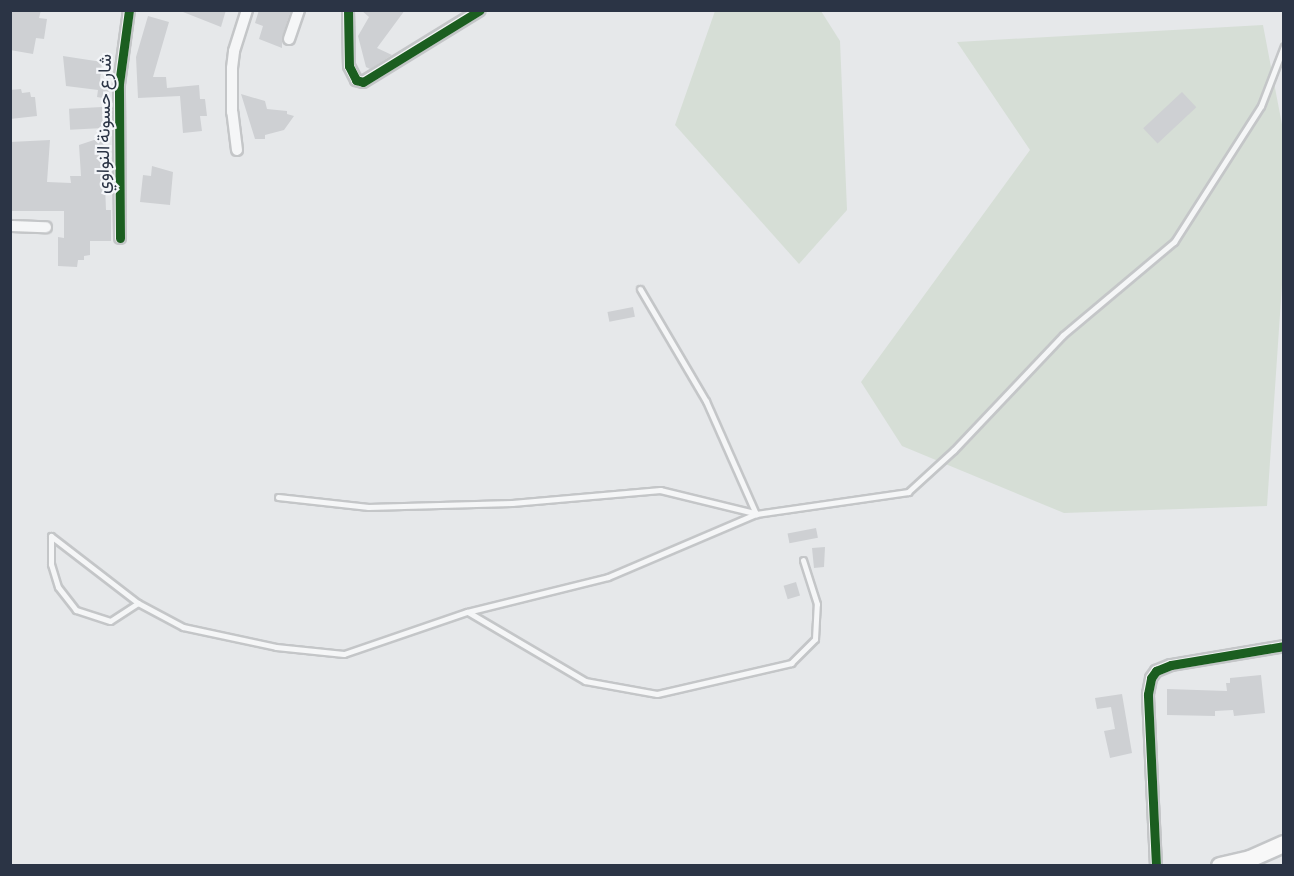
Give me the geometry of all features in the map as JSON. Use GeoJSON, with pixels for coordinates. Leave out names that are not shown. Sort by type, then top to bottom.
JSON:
{"type":"FeatureCollection","features":[{"type":"Feature","properties":{"kind":"street","name":"شارع حسونة النواوي"},"geometry":{"type":"LineString","coordinates":[[120,238],[119,84],[129,10]]}},
{"type":"Feature","properties":{"kind":"street"},"geometry":{"type":"LineString","coordinates":[[237,150],[232,112],[232,68],[234,51],[248,10]]}},
{"type":"Feature","properties":{"kind":"street"},"geometry":{"type":"LineString","coordinates":[[289,39],[299,10]]}},
{"type":"Feature","properties":{"kind":"street"},"geometry":{"type":"LineString","coordinates":[[348,10],[350,66],[352,75],[359,82],[375,77],[480,10]]}},
{"type":"Feature","properties":{"kind":"street"},"geometry":{"type":"LineString","coordinates":[[10,226],[46,227]]}},
{"type":"Feature","properties":{"kind":"street"},"geometry":{"type":"LineString","coordinates":[[1156,866],[1148,694],[1151,678],[1156,671],[1171,665],[1284,646]]}},
{"type":"Feature","properties":{"kind":"street"},"geometry":{"type":"LineString","coordinates":[[1220,866],[1260,855],[1284,844]]}},
{"type":"Feature","properties":{"kind":"lane"},"geometry":{"type":"LineString","coordinates":[[138,603],[110,621],[76,610],[58,587],[51,564],[51,536],[138,603],[183,627],[276,647],[344,654],[468,612],[608,577],[756,514],[908,492],[954,450],[1063,335],[1174,242],[1261,105],[1284,46]]}},
{"type":"Feature","properties":{"kind":"lane"},"geometry":{"type":"LineString","coordinates":[[640,289],[706,401],[756,514]]}},
{"type":"Feature","properties":{"kind":"lane"},"geometry":{"type":"LineString","coordinates":[[278,497],[368,507],[512,503],[660,490],[756,514]]}},
{"type":"Feature","properties":{"kind":"lane"},"geometry":{"type":"LineString","coordinates":[[468,612],[585,681],[657,694],[791,663],[815,639],[817,604],[803,560]]}},
{"type":"Feature","properties":{"kind":"shaded area"},"geometry":{"type":"Polygon","coordinates":[[[715,11],[821,11],[840,41],[847,210],[799,264],[675,125],[715,11]]]}},
{"type":"Feature","properties":{"kind":"shaded area"},"geometry":{"type":"Polygon","coordinates":[[[1263,25],[1284,135],[1283,270],[1267,506],[1064,513],[902,446],[861,382],[1030,150],[957,42],[1263,25]]]}},
{"type":"Feature","properties":{"kind":"building"},"geometry":{"type":"Polygon","coordinates":[[[10,10],[41,10],[39,18],[47,19],[44,39],[36,38],[33,54],[10,50],[10,10]]]}},
{"type":"Feature","properties":{"kind":"building"},"geometry":{"type":"Polygon","coordinates":[[[178,10],[226,10],[221,27],[178,10]]]}},
{"type":"Feature","properties":{"kind":"building"},"geometry":{"type":"Polygon","coordinates":[[[259,10],[291,10],[282,37],[282,48],[259,39],[263,26],[255,23],[259,10]]]}},
{"type":"Feature","properties":{"kind":"building"},"geometry":{"type":"Polygon","coordinates":[[[361,10],[405,10],[377,48],[392,55],[370,69],[366,67],[358,36],[369,17],[361,10]]]}},
{"type":"Feature","properties":{"kind":"building"},"geometry":{"type":"Polygon","coordinates":[[[148,16],[169,22],[153,77],[166,77],[167,88],[199,85],[200,99],[205,99],[207,116],[200,116],[202,131],[183,133],[180,96],[138,98],[136,57],[148,16]]]}},
{"type":"Feature","properties":{"kind":"building"},"geometry":{"type":"Polygon","coordinates":[[[63,56],[102,62],[100,80],[110,82],[108,99],[97,97],[98,90],[66,86],[63,56]]]}},
{"type":"Feature","properties":{"kind":"building"},"geometry":{"type":"Polygon","coordinates":[[[21,89],[22,93],[30,92],[31,97],[35,97],[37,116],[10,119],[10,90],[21,89]]]}},
{"type":"Feature","properties":{"kind":"building"},"geometry":{"type":"Polygon","coordinates":[[[1182,92],[1196,107],[1158,144],[1143,128],[1182,92]]]}},
{"type":"Feature","properties":{"kind":"building"},"geometry":{"type":"Polygon","coordinates":[[[241,94],[265,101],[267,109],[287,111],[287,114],[294,116],[284,130],[265,135],[265,139],[255,139],[241,94]]]}},
{"type":"Feature","properties":{"kind":"building"},"geometry":{"type":"Polygon","coordinates":[[[102,107],[103,128],[70,130],[69,109],[102,107]]]}},
{"type":"Feature","properties":{"kind":"building"},"geometry":{"type":"Polygon","coordinates":[[[103,137],[106,210],[111,210],[111,241],[90,241],[90,255],[84,256],[84,260],[78,260],[77,267],[58,266],[58,237],[64,238],[64,211],[10,211],[10,142],[50,140],[47,182],[71,183],[70,176],[81,176],[79,145],[103,137]]]}},
{"type":"Feature","properties":{"kind":"building"},"geometry":{"type":"Polygon","coordinates":[[[152,166],[173,172],[170,205],[140,202],[143,175],[151,176],[152,166]]]}},
{"type":"Feature","properties":{"kind":"building"},"geometry":{"type":"Polygon","coordinates":[[[633,307],[635,317],[609,322],[607,312],[633,307]]]}},
{"type":"Feature","properties":{"kind":"building"},"geometry":{"type":"Polygon","coordinates":[[[816,528],[818,538],[789,543],[788,534],[816,528]]]}},
{"type":"Feature","properties":{"kind":"building"},"geometry":{"type":"Polygon","coordinates":[[[825,547],[824,567],[814,568],[812,548],[825,547]]]}},
{"type":"Feature","properties":{"kind":"building"},"geometry":{"type":"Polygon","coordinates":[[[796,582],[800,595],[788,599],[784,586],[796,582]]]}},
{"type":"Feature","properties":{"kind":"building"},"geometry":{"type":"Polygon","coordinates":[[[1261,675],[1265,713],[1234,716],[1233,710],[1215,711],[1215,716],[1167,715],[1167,689],[1227,691],[1226,683],[1230,683],[1230,678],[1261,675]]]}},
{"type":"Feature","properties":{"kind":"building"},"geometry":{"type":"Polygon","coordinates":[[[1122,694],[1132,753],[1110,758],[1104,731],[1115,729],[1111,707],[1097,709],[1095,698],[1122,694]]]}},
{"type":"Feature","properties":{"kind":"cycle path"},"geometry":{"type":"LineString","coordinates":[[120,238],[119,84],[129,10]]}},
{"type":"Feature","properties":{"kind":"cycle path"},"geometry":{"type":"LineString","coordinates":[[348,10],[349,66],[356,80],[363,82],[480,10]]}},
{"type":"Feature","properties":{"kind":"cycle path"},"geometry":{"type":"LineString","coordinates":[[1156,866],[1148,694],[1151,678],[1156,671],[1171,665],[1284,646]]}}]}
